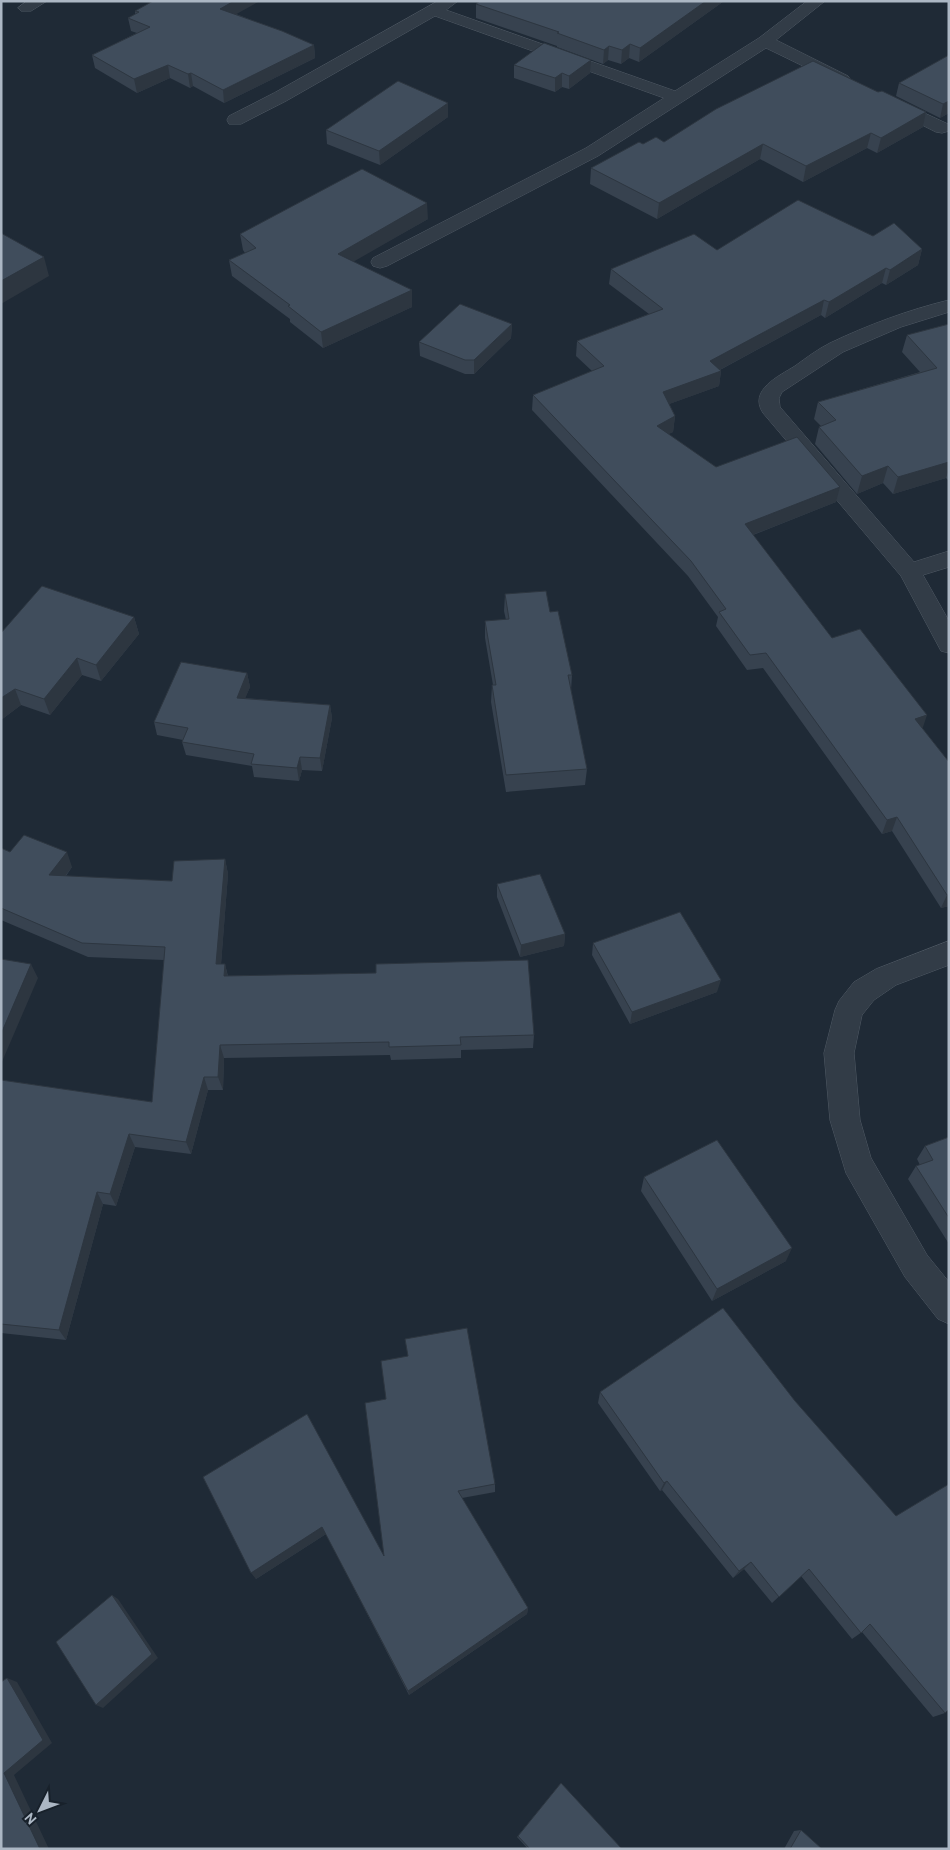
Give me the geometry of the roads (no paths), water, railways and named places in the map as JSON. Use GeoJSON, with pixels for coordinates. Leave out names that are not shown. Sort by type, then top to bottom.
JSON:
{"type":"FeatureCollection","features":[{"type":"Feature","properties":{"kind":"street"},"geometry":{"type":"LineString","coordinates":[[235,120],[280,97],[450,1]]}},
{"type":"Feature","properties":{"kind":"street"},"geometry":{"type":"LineString","coordinates":[[380,262],[592,152],[765,41],[817,1]]}},
{"type":"Feature","properties":{"kind":"street"},"geometry":{"type":"LineString","coordinates":[[435,11],[676,97]]}},
{"type":"Feature","properties":{"kind":"street"},"geometry":{"type":"LineString","coordinates":[[765,41],[854,84]]}},
{"type":"Feature","properties":{"kind":"street"},"geometry":{"type":"LineString","coordinates":[[880,98],[942,128]]}},
{"type":"Feature","properties":{"kind":"street"},"geometry":{"type":"LineString","coordinates":[[949,306],[894,323],[836,348],[774,388],[769,398],[770,408],[909,571],[949,645]]}},
{"type":"Feature","properties":{"kind":"street"},"geometry":{"type":"LineString","coordinates":[[909,571],[949,559]]}},
{"type":"Feature","properties":{"kind":"street"},"geometry":{"type":"LineString","coordinates":[[949,953],[886,977],[864,991],[849,1010],[839,1053],[845,1120],[857,1163],[916,1266],[949,1308]]}}]}
